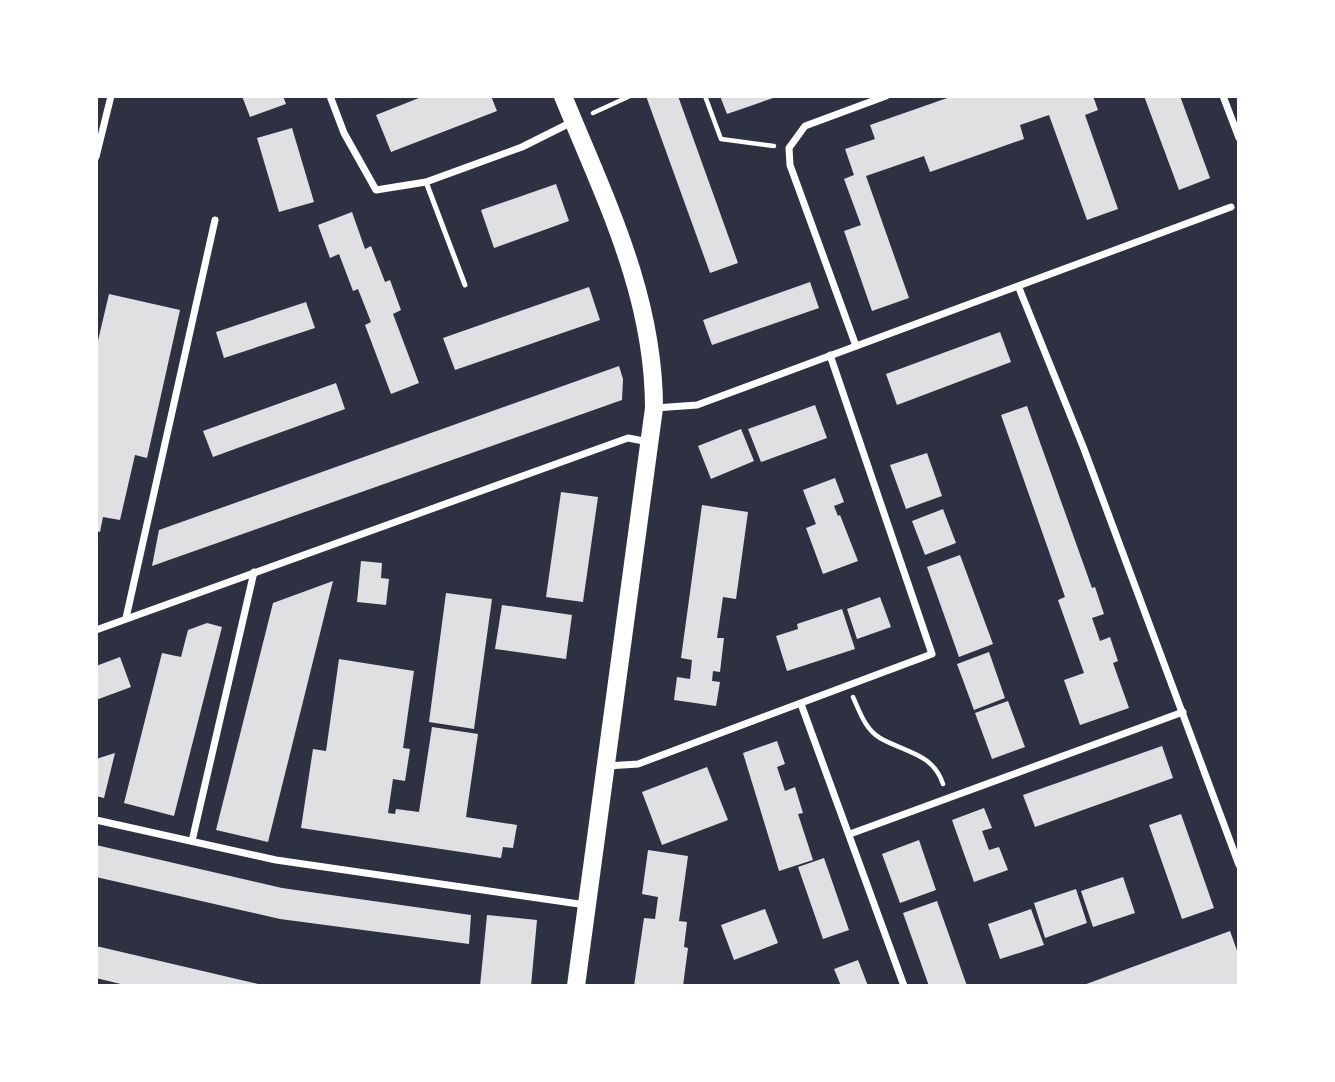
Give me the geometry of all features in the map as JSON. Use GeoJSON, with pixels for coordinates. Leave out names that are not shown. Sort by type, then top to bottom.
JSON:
{"type":"FeatureCollection","features":[{"type":"Feature","properties":{"kind":"main road"},"geometry":{"type":"LineString","coordinates":[[563,96],[641,293],[654,365],[654,408],[650,442],[576,986]]}},
{"type":"Feature","properties":{"kind":"street"},"geometry":{"type":"LineString","coordinates":[[96,157],[111,96]]}},
{"type":"Feature","properties":{"kind":"street"},"geometry":{"type":"LineString","coordinates":[[330,96],[344,133],[376,190],[426,183],[522,147],[574,122]]}},
{"type":"Feature","properties":{"kind":"street"},"geometry":{"type":"LineString","coordinates":[[856,346],[790,165],[789,148],[805,126],[886,96]]}},
{"type":"Feature","properties":{"kind":"street"},"geometry":{"type":"LineString","coordinates":[[1223,96],[1239,138]]}},
{"type":"Feature","properties":{"kind":"street"},"geometry":{"type":"LineString","coordinates":[[654,408],[697,405],[1019,288],[1231,207]]}},
{"type":"Feature","properties":{"kind":"street"},"geometry":{"type":"LineString","coordinates":[[126,618],[215,220]]}},
{"type":"Feature","properties":{"kind":"street"},"geometry":{"type":"LineString","coordinates":[[1019,288],[1084,449],[1239,865]]}},
{"type":"Feature","properties":{"kind":"street"},"geometry":{"type":"LineString","coordinates":[[606,766],[638,764],[932,654],[830,355]]}},
{"type":"Feature","properties":{"kind":"street"},"geometry":{"type":"LineString","coordinates":[[96,630],[628,438],[650,442]]}},
{"type":"Feature","properties":{"kind":"street"},"geometry":{"type":"LineString","coordinates":[[192,841],[254,572]]}},
{"type":"Feature","properties":{"kind":"street"},"geometry":{"type":"LineString","coordinates":[[801,704],[904,986]]}},
{"type":"Feature","properties":{"kind":"street"},"geometry":{"type":"LineString","coordinates":[[850,834],[1183,712]]}},
{"type":"Feature","properties":{"kind":"street"},"geometry":{"type":"LineString","coordinates":[[96,820],[276,860],[587,905]]}},
{"type":"Feature","properties":{"kind":"lane"},"geometry":{"type":"LineString","coordinates":[[426,183],[465,285]]}},
{"type":"Feature","properties":{"kind":"path"},"geometry":{"type":"LineString","coordinates":[[574,122],[630,96]]}},
{"type":"Feature","properties":{"kind":"path"},"geometry":{"type":"LineString","coordinates":[[705,96],[720,139],[789,148]]}},
{"type":"Feature","properties":{"kind":"path"},"geometry":{"type":"LineString","coordinates":[[848,686],[865,723],[878,737],[923,756],[940,775],[947,799]]}},
{"type":"Feature","properties":{"kind":"building"},"geometry":{"type":"Polygon","coordinates":[[[242,96],[283,96],[286,104],[250,117],[242,96]]]}},
{"type":"Feature","properties":{"kind":"building"},"geometry":{"type":"Polygon","coordinates":[[[424,96],[491,96],[497,111],[391,152],[376,115],[424,96]]]}},
{"type":"Feature","properties":{"kind":"building"},"geometry":{"type":"Polygon","coordinates":[[[646,96],[678,96],[738,263],[710,273],[646,96]]]}},
{"type":"Feature","properties":{"kind":"building"},"geometry":{"type":"Polygon","coordinates":[[[720,96],[776,96],[776,97],[727,114],[720,96]]]}},
{"type":"Feature","properties":{"kind":"building"},"geometry":{"type":"Polygon","coordinates":[[[953,96],[1093,96],[1098,110],[1085,115],[1118,209],[1087,220],[1049,115],[1020,125],[1024,139],[930,172],[924,156],[866,176],[909,298],[872,311],[844,231],[861,225],[844,179],[854,175],[845,149],[875,139],[870,125],[953,96]]]}},
{"type":"Feature","properties":{"kind":"building"},"geometry":{"type":"Polygon","coordinates":[[[1144,96],[1180,96],[1210,178],[1179,190],[1144,96]]]}},
{"type":"Feature","properties":{"kind":"building"},"geometry":{"type":"Polygon","coordinates":[[[292,128],[314,202],[279,212],[257,138],[292,128]]]}},
{"type":"Feature","properties":{"kind":"building"},"geometry":{"type":"Polygon","coordinates":[[[556,184],[569,221],[494,248],[481,210],[556,184]]]}},
{"type":"Feature","properties":{"kind":"building"},"geometry":{"type":"Polygon","coordinates":[[[352,212],[365,249],[371,246],[385,282],[390,280],[401,310],[393,314],[419,383],[391,394],[365,325],[371,322],[358,289],[353,291],[339,254],[330,258],[318,225],[352,212]]]}},
{"type":"Feature","properties":{"kind":"building"},"geometry":{"type":"Polygon","coordinates":[[[810,282],[819,308],[712,345],[703,320],[810,282]]]}},
{"type":"Feature","properties":{"kind":"building"},"geometry":{"type":"Polygon","coordinates":[[[589,287],[600,320],[455,370],[443,338],[589,287]]]}},
{"type":"Feature","properties":{"kind":"building"},"geometry":{"type":"Polygon","coordinates":[[[109,294],[180,310],[147,458],[135,455],[120,520],[103,517],[100,532],[96,531],[96,349],[109,294]]]}},
{"type":"Feature","properties":{"kind":"building"},"geometry":{"type":"Polygon","coordinates":[[[306,302],[315,328],[224,358],[216,332],[306,302]]]}},
{"type":"Feature","properties":{"kind":"building"},"geometry":{"type":"Polygon","coordinates":[[[1000,332],[1011,362],[897,405],[886,374],[1000,332]]]}},
{"type":"Feature","properties":{"kind":"building"},"geometry":{"type":"Polygon","coordinates":[[[619,366],[623,379],[622,400],[152,566],[159,530],[619,366]]]}},
{"type":"Feature","properties":{"kind":"building"},"geometry":{"type":"Polygon","coordinates":[[[336,383],[345,409],[213,457],[203,431],[336,383]]]}},
{"type":"Feature","properties":{"kind":"building"},"geometry":{"type":"Polygon","coordinates":[[[815,405],[827,438],[761,462],[748,429],[815,405]]]}},
{"type":"Feature","properties":{"kind":"building"},"geometry":{"type":"Polygon","coordinates":[[[1027,406],[1092,588],[1095,587],[1104,614],[1092,618],[1100,641],[1110,637],[1118,661],[1113,663],[1129,708],[1080,725],[1064,680],[1084,673],[1058,600],[1065,597],[1001,415],[1027,406]]]}},
{"type":"Feature","properties":{"kind":"building"},"geometry":{"type":"Polygon","coordinates":[[[741,429],[754,461],[711,479],[698,446],[741,429]]]}},
{"type":"Feature","properties":{"kind":"building"},"geometry":{"type":"Polygon","coordinates":[[[927,453],[942,496],[906,509],[890,465],[927,453]]]}},
{"type":"Feature","properties":{"kind":"building"},"geometry":{"type":"Polygon","coordinates":[[[835,478],[844,502],[834,506],[858,561],[823,574],[806,528],[816,524],[803,490],[835,478]]]}},
{"type":"Feature","properties":{"kind":"building"},"geometry":{"type":"Polygon","coordinates":[[[561,492],[598,497],[583,602],[546,597],[561,492]]]}},
{"type":"Feature","properties":{"kind":"building"},"geometry":{"type":"Polygon","coordinates":[[[702,505],[748,512],[736,599],[723,597],[717,638],[724,638],[720,672],[713,671],[712,681],[720,682],[716,706],[674,700],[677,677],[690,679],[692,660],[681,658],[702,505]]]}},
{"type":"Feature","properties":{"kind":"building"},"geometry":{"type":"Polygon","coordinates":[[[943,509],[956,543],[925,555],[912,521],[943,509]]]}},
{"type":"Feature","properties":{"kind":"building"},"geometry":{"type":"Polygon","coordinates":[[[960,555],[993,644],[959,657],[927,567],[960,555]]]}},
{"type":"Feature","properties":{"kind":"building"},"geometry":{"type":"Polygon","coordinates":[[[361,561],[382,563],[381,578],[389,579],[386,605],[357,602],[361,561]]]}},
{"type":"Feature","properties":{"kind":"building"},"geometry":{"type":"Polygon","coordinates":[[[333,581],[268,842],[216,830],[273,603],[333,581]]]}},
{"type":"Feature","properties":{"kind":"building"},"geometry":{"type":"Polygon","coordinates":[[[446,593],[492,599],[474,729],[429,722],[446,593]]]}},
{"type":"Feature","properties":{"kind":"building"},"geometry":{"type":"Polygon","coordinates":[[[880,597],[891,627],[857,639],[847,609],[880,597]]]}},
{"type":"Feature","properties":{"kind":"building"},"geometry":{"type":"Polygon","coordinates":[[[502,605],[572,615],[566,659],[495,649],[502,605]]]}},
{"type":"Feature","properties":{"kind":"building"},"geometry":{"type":"Polygon","coordinates":[[[842,609],[855,649],[787,671],[776,636],[798,629],[797,624],[842,609]]]}},
{"type":"Feature","properties":{"kind":"building"},"geometry":{"type":"Polygon","coordinates":[[[207,623],[222,627],[174,816],[124,803],[162,653],[181,657],[188,630],[207,623]]]}},
{"type":"Feature","properties":{"kind":"building"},"geometry":{"type":"Polygon","coordinates":[[[989,652],[1005,698],[974,710],[957,664],[989,652]]]}},
{"type":"Feature","properties":{"kind":"building"},"geometry":{"type":"Polygon","coordinates":[[[120,657],[131,687],[96,700],[96,666],[120,657]]]}},
{"type":"Feature","properties":{"kind":"building"},"geometry":{"type":"Polygon","coordinates":[[[339,659],[414,671],[403,748],[410,749],[405,781],[393,779],[388,813],[395,814],[396,809],[419,812],[432,727],[478,734],[466,817],[517,825],[513,848],[503,847],[501,858],[301,828],[313,749],[326,751],[339,659]]]}},
{"type":"Feature","properties":{"kind":"building"},"geometry":{"type":"Polygon","coordinates":[[[1008,701],[1025,747],[992,759],[975,713],[1008,701]]]}},
{"type":"Feature","properties":{"kind":"building"},"geometry":{"type":"Polygon","coordinates":[[[777,741],[785,764],[777,767],[785,791],[795,787],[803,813],[798,814],[813,860],[779,871],[743,753],[777,741]]]}},
{"type":"Feature","properties":{"kind":"building"},"geometry":{"type":"Polygon","coordinates":[[[1162,746],[1173,778],[1035,827],[1023,795],[1162,746]]]}},
{"type":"Feature","properties":{"kind":"building"},"geometry":{"type":"Polygon","coordinates":[[[115,753],[104,798],[96,796],[96,759],[115,753]]]}},
{"type":"Feature","properties":{"kind":"building"},"geometry":{"type":"Polygon","coordinates":[[[707,767],[728,820],[662,845],[642,792],[707,767]]]}},
{"type":"Feature","properties":{"kind":"building"},"geometry":{"type":"Polygon","coordinates":[[[984,808],[992,828],[982,831],[989,850],[999,847],[1008,870],[974,882],[952,820],[984,808]]]}},
{"type":"Feature","properties":{"kind":"building"},"geometry":{"type":"Polygon","coordinates":[[[1181,814],[1214,908],[1182,919],[1149,825],[1181,814]]]}},
{"type":"Feature","properties":{"kind":"building"},"geometry":{"type":"Polygon","coordinates":[[[919,840],[936,890],[900,903],[882,854],[919,840]]]}},
{"type":"Feature","properties":{"kind":"building"},"geometry":{"type":"Polygon","coordinates":[[[96,845],[282,888],[471,915],[469,944],[280,919],[96,877],[96,845]]]}},
{"type":"Feature","properties":{"kind":"building"},"geometry":{"type":"Polygon","coordinates":[[[648,850],[688,856],[679,921],[687,922],[684,947],[688,948],[683,986],[634,986],[644,918],[655,919],[658,897],[642,894],[648,850]]]}},
{"type":"Feature","properties":{"kind":"building"},"geometry":{"type":"Polygon","coordinates":[[[824,858],[849,930],[823,939],[798,867],[824,858]]]}},
{"type":"Feature","properties":{"kind":"building"},"geometry":{"type":"Polygon","coordinates":[[[1123,877],[1135,913],[1093,927],[1081,891],[1123,877]]]}},
{"type":"Feature","properties":{"kind":"building"},"geometry":{"type":"Polygon","coordinates":[[[1076,889],[1087,923],[1045,938],[1034,903],[1076,889]]]}},
{"type":"Feature","properties":{"kind":"building"},"geometry":{"type":"Polygon","coordinates":[[[937,901],[967,986],[929,986],[903,913],[937,901]]]}},
{"type":"Feature","properties":{"kind":"building"},"geometry":{"type":"Polygon","coordinates":[[[765,909],[778,943],[734,960],[721,925],[765,909]]]}},
{"type":"Feature","properties":{"kind":"building"},"geometry":{"type":"Polygon","coordinates":[[[1031,909],[1044,945],[1000,959],[988,924],[1031,909]]]}},
{"type":"Feature","properties":{"kind":"building"},"geometry":{"type":"Polygon","coordinates":[[[487,915],[537,920],[531,986],[480,986],[487,915]]]}},
{"type":"Feature","properties":{"kind":"building"},"geometry":{"type":"Polygon","coordinates":[[[1230,931],[1239,956],[1239,984],[1081,986],[1230,931]]]}},
{"type":"Feature","properties":{"kind":"building"},"geometry":{"type":"Polygon","coordinates":[[[96,946],[262,986],[129,986],[96,978],[96,946]]]}},
{"type":"Feature","properties":{"kind":"building"},"geometry":{"type":"Polygon","coordinates":[[[858,960],[868,986],[841,986],[834,969],[858,960]]]}}]}
